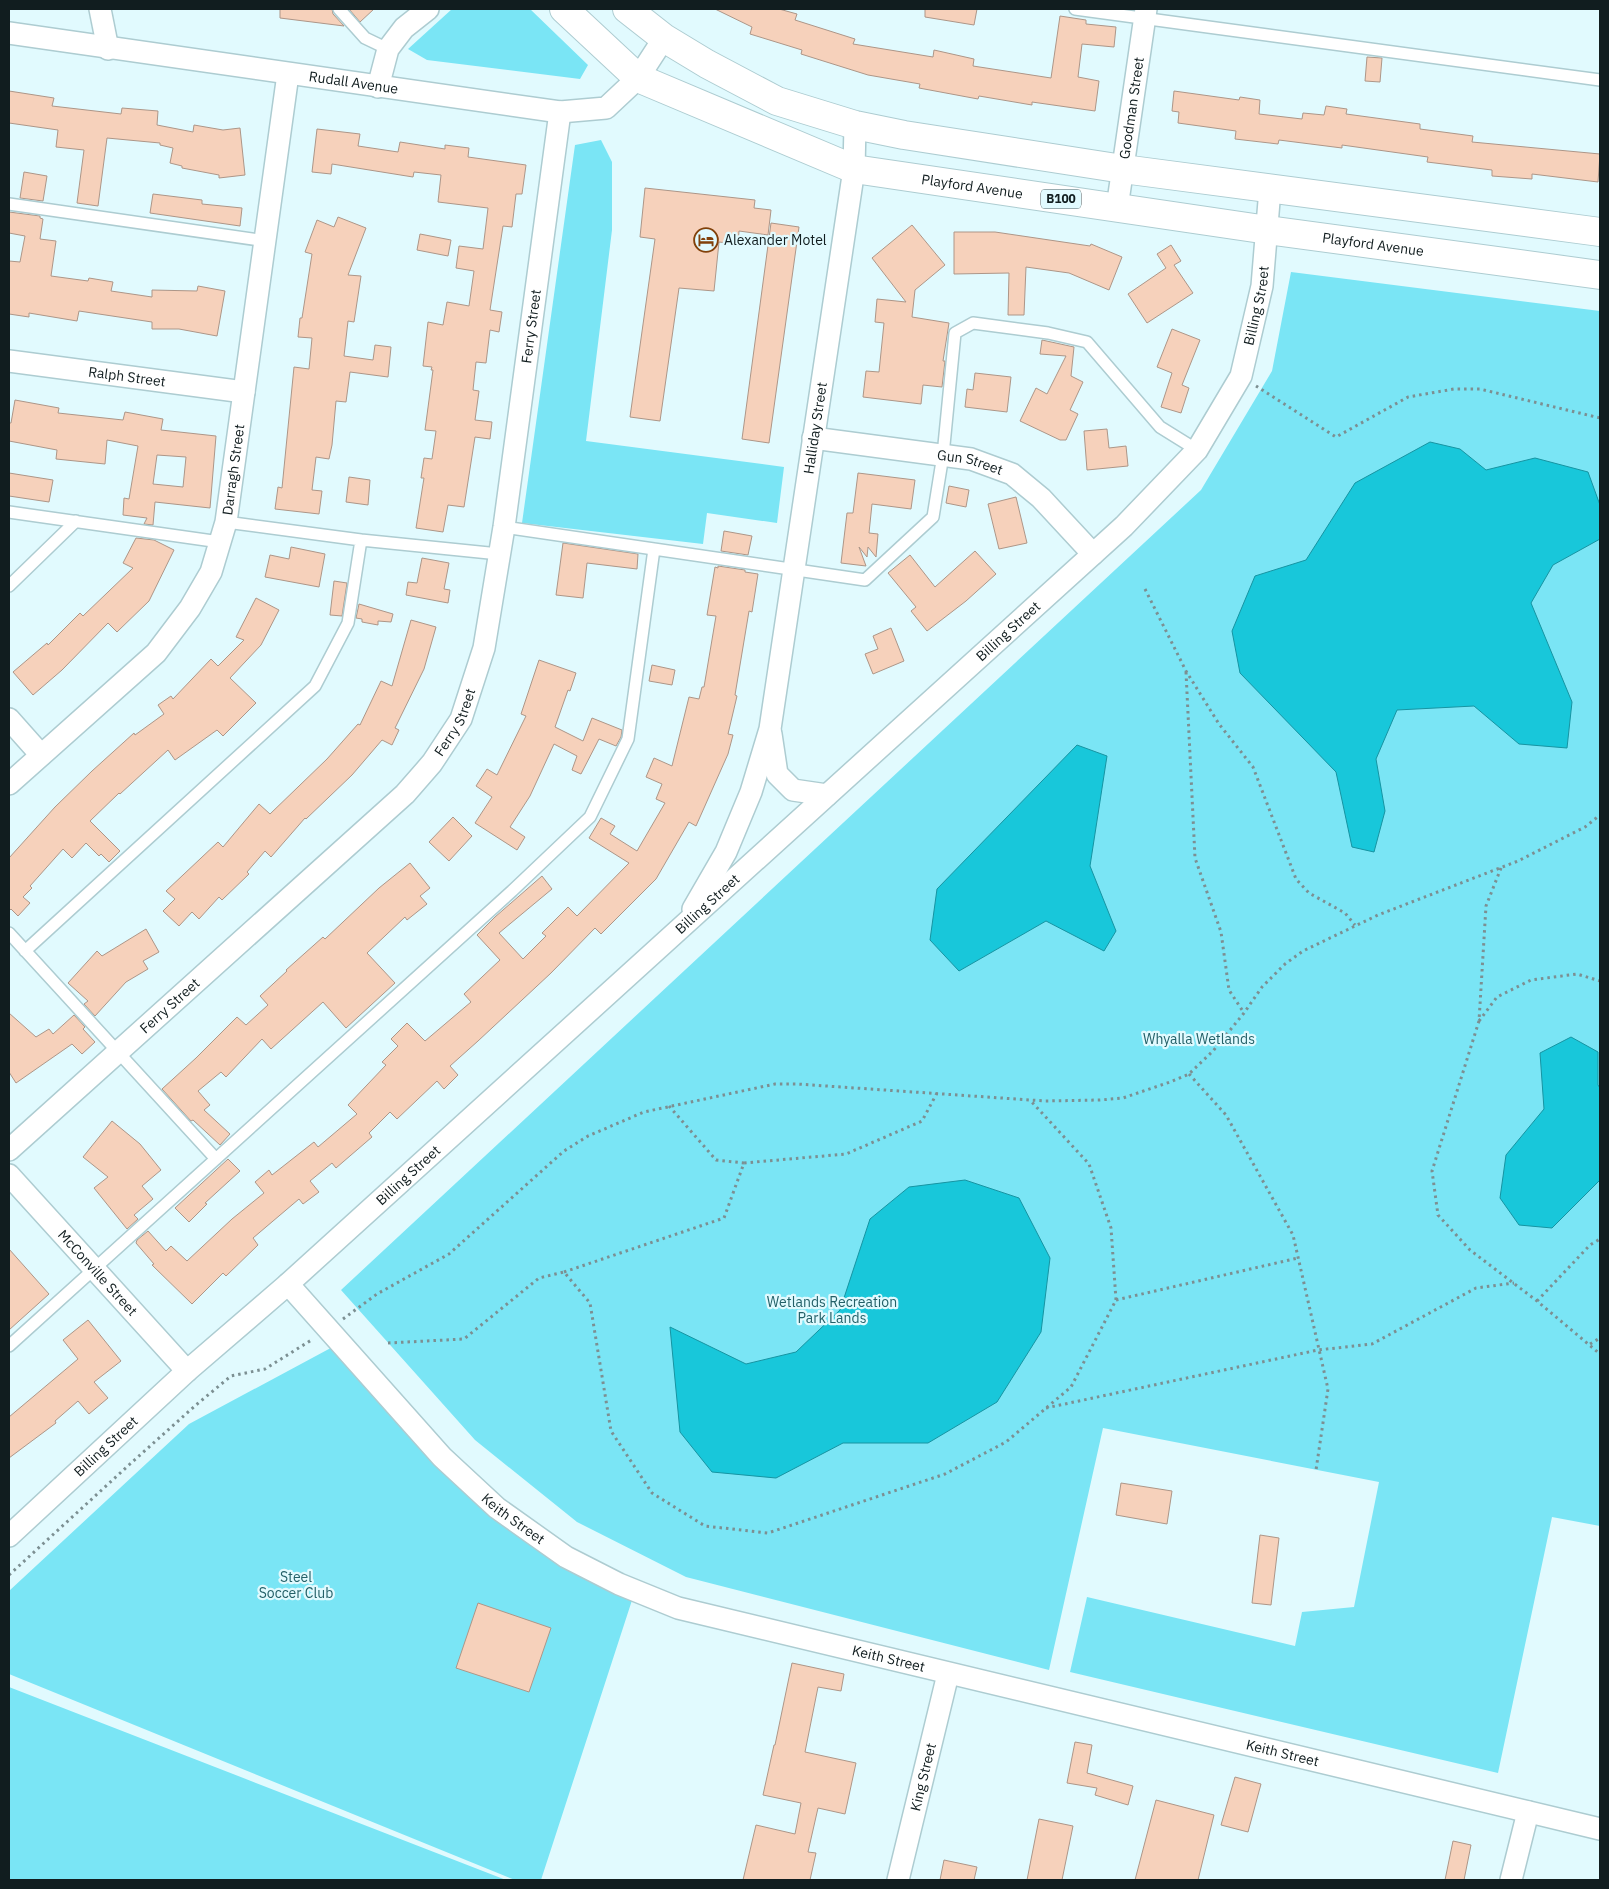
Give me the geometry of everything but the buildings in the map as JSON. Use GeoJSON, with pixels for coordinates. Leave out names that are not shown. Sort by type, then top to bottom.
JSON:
{"type":"FeatureCollection","features":[{"type":"Feature","properties":{"kind":"highway","name":"Playford Avenue"},"geometry":{"type":"LineString","coordinates":[[564,9],[638,78],[854,169],[1268,230],[1600,275]]}},
{"type":"Feature","properties":{"kind":"highway"},"geometry":{"type":"LineString","coordinates":[[627,9],[664,38],[707,64],[778,101],[855,125],[904,135],[1123,169],[1600,232]]}},
{"type":"Feature","properties":{"kind":"street"},"geometry":{"type":"LineString","coordinates":[[100,9],[108,49]]}},
{"type":"Feature","properties":{"kind":"street"},"geometry":{"type":"LineString","coordinates":[[378,87],[388,48],[404,28],[428,9]]}},
{"type":"Feature","properties":{"kind":"street","name":"Goodman Street"},"geometry":{"type":"LineString","coordinates":[[1117,208],[1145,14]]}},
{"type":"Feature","properties":{"kind":"street","name":"Rudall Avenue"},"geometry":{"type":"LineString","coordinates":[[9,34],[560,112],[606,108],[638,78],[664,38]]}},
{"type":"Feature","properties":{"kind":"street","name":"Darragh Street"},"geometry":{"type":"LineString","coordinates":[[9,784],[156,652],[190,608],[211,572],[226,522],[288,74]]}},
{"type":"Feature","properties":{"kind":"street","name":"Ferry Street"},"geometry":{"type":"LineString","coordinates":[[9,1150],[405,794],[432,763],[461,719],[484,648],[500,554],[560,112]]}},
{"type":"Feature","properties":{"kind":"street","name":"Halliday Street"},"geometry":{"type":"LineString","coordinates":[[682,927],[726,852],[751,792],[770,729],[854,169],[855,125]]}},
{"type":"Feature","properties":{"kind":"street","name":"Billing Street"},"geometry":{"type":"LineString","coordinates":[[9,1536],[187,1371],[288,1284],[1124,526],[1197,450],[1240,376],[1262,286],[1270,189]]}},
{"type":"Feature","properties":{"kind":"street","name":"Ralph Street"},"geometry":{"type":"LineString","coordinates":[[9,361],[244,392]]}},
{"type":"Feature","properties":{"kind":"street","name":"Gun Street"},"geometry":{"type":"LineString","coordinates":[[814,438],[971,459],[1012,474],[1042,498],[1093,554]]}},
{"type":"Feature","properties":{"kind":"street"},"geometry":{"type":"LineString","coordinates":[[9,719],[42,755]]}},
{"type":"Feature","properties":{"kind":"street","name":"Halliday Street"},"geometry":{"type":"LineString","coordinates":[[770,729],[777,774],[793,790],[827,795]]}},
{"type":"Feature","properties":{"kind":"street","name":"McConville Street"},"geometry":{"type":"LineString","coordinates":[[9,1175],[187,1371]]}},
{"type":"Feature","properties":{"kind":"street","name":"Keith Street"},"geometry":{"type":"LineString","coordinates":[[288,1284],[442,1457],[498,1508],[566,1557],[619,1584],[678,1608],[1600,1829]]}},
{"type":"Feature","properties":{"kind":"street","name":"King Street"},"geometry":{"type":"LineString","coordinates":[[898,1880],[948,1674]]}},
{"type":"Feature","properties":{"kind":"street"},"geometry":{"type":"LineString","coordinates":[[1511,1880],[1528,1812]]}},
{"type":"Feature","properties":{"kind":"lane"},"geometry":{"type":"LineString","coordinates":[[339,9],[365,38],[388,48]]}},
{"type":"Feature","properties":{"kind":"lane"},"geometry":{"type":"LineString","coordinates":[[1075,9],[1145,14],[1600,80]]}},
{"type":"Feature","properties":{"kind":"lane"},"geometry":{"type":"LineString","coordinates":[[9,204],[266,241]]}},
{"type":"Feature","properties":{"kind":"lane"},"geometry":{"type":"LineString","coordinates":[[504,527],[866,580],[933,516],[943,455],[955,333],[973,323],[1048,333],[1086,342],[1160,427],[1197,450]]}},
{"type":"Feature","properties":{"kind":"lane"},"geometry":{"type":"LineString","coordinates":[[9,512],[220,542]]}},
{"type":"Feature","properties":{"kind":"lane"},"geometry":{"type":"LineString","coordinates":[[9,586],[76,521]]}},
{"type":"Feature","properties":{"kind":"lane"},"geometry":{"type":"LineString","coordinates":[[226,522],[361,540],[500,554]]}},
{"type":"Feature","properties":{"kind":"lane"},"geometry":{"type":"LineString","coordinates":[[25,951],[315,686],[348,623],[361,540]]}},
{"type":"Feature","properties":{"kind":"lane"},"geometry":{"type":"LineString","coordinates":[[9,1346],[512,891],[590,816],[628,739],[654,549]]}},
{"type":"Feature","properties":{"kind":"lane"},"geometry":{"type":"LineString","coordinates":[[9,933],[216,1159]]}},
{"type":"Feature","properties":{"kind":"path"},"geometry":{"type":"LineString","coordinates":[[1240,376],[1336,437],[1408,397],[1454,389],[1480,390],[1599,419]]}},
{"type":"Feature","properties":{"kind":"path"},"geometry":{"type":"LineString","coordinates":[[1145,589],[1186,671],[1219,724],[1253,767],[1296,879],[1309,893],[1345,913],[1355,925]]}},
{"type":"Feature","properties":{"kind":"path"},"geometry":{"type":"LineString","coordinates":[[1186,671],[1195,858],[1221,932],[1229,990],[1244,1013]]}},
{"type":"Feature","properties":{"kind":"path"},"geometry":{"type":"LineString","coordinates":[[9,1575],[145,1450],[232,1376],[265,1369],[328,1330],[377,1294],[449,1254],[564,1151],[588,1136],[644,1112],[775,1084],[1030,1100],[1100,1100],[1123,1098],[1189,1074],[1213,1051],[1262,988],[1285,964],[1303,950],[1355,925],[1501,868],[1585,827],[1600,815]]}},
{"type":"Feature","properties":{"kind":"path"},"geometry":{"type":"LineString","coordinates":[[1501,868],[1486,906],[1479,1021],[1432,1171],[1438,1215],[1470,1250],[1537,1301],[1600,1354]]}},
{"type":"Feature","properties":{"kind":"path"},"geometry":{"type":"LineString","coordinates":[[1479,1021],[1497,997],[1531,980],[1577,974],[1600,981]]}},
{"type":"Feature","properties":{"kind":"path"},"geometry":{"type":"LineString","coordinates":[[1189,1074],[1226,1115],[1293,1235],[1328,1389],[1316,1470]]}},
{"type":"Feature","properties":{"kind":"path"},"geometry":{"type":"LineString","coordinates":[[669,1106],[716,1160],[744,1163],[846,1154],[922,1121],[937,1093]]}},
{"type":"Feature","properties":{"kind":"path"},"geometry":{"type":"LineString","coordinates":[[564,1272],[590,1304],[611,1431],[652,1493],[705,1526],[768,1533],[945,1474],[1006,1442],[1071,1387],[1116,1300],[1111,1228],[1089,1164],[1030,1100]]}},
{"type":"Feature","properties":{"kind":"path"},"geometry":{"type":"LineString","coordinates":[[388,1343],[464,1340],[539,1278],[564,1272],[724,1218],[744,1163]]}},
{"type":"Feature","properties":{"kind":"path"},"geometry":{"type":"LineString","coordinates":[[1537,1301],[1590,1245],[1600,1240]]}},
{"type":"Feature","properties":{"kind":"path"},"geometry":{"type":"LineString","coordinates":[[1116,1300],[1298,1258]]}},
{"type":"Feature","properties":{"kind":"path"},"geometry":{"type":"LineString","coordinates":[[1045,1408],[1318,1350],[1372,1344],[1476,1288],[1514,1283]]}},
{"type":"Feature","properties":{"kind":"path"},"geometry":{"type":"LineString","coordinates":[[1590,1344],[1600,1338]]}},
{"type":"Feature","properties":{"kind":"green space"},"geometry":{"type":"Polygon","coordinates":[[[452,9],[530,9],[588,65],[580,79],[427,60],[408,49],[452,9]]]}},
{"type":"Feature","properties":{"kind":"green space"},"geometry":{"type":"Polygon","coordinates":[[[601,140],[612,162],[612,230],[586,441],[784,467],[777,523],[707,513],[703,544],[522,523],[575,145],[601,140]]]}},
{"type":"Feature","properties":{"kind":"green space","name":"Whyalla Wetlands"},"geometry":{"type":"Polygon","coordinates":[[[1291,272],[1600,311],[1600,1526],[1552,1517],[1498,1773],[1070,1672],[1087,1597],[1295,1646],[1302,1612],[1354,1607],[1379,1482],[1103,1428],[1049,1670],[686,1577],[577,1522],[475,1440],[341,1290],[1201,490],[1272,371],[1291,272]]]}},
{"type":"Feature","properties":{"kind":"green space","name":"Steel Soccer Club"},"geometry":{"type":"Polygon","coordinates":[[[340,1343],[475,1501],[635,1591],[541,1880],[515,1880],[9,1674],[9,1591],[189,1424],[340,1343]]]}},
{"type":"Feature","properties":{"kind":"green space"},"geometry":{"type":"Polygon","coordinates":[[[9,1687],[506,1880],[9,1880],[9,1687]]]}},
{"type":"Feature","properties":{"kind":"shaded area"},"geometry":{"type":"Polygon","coordinates":[[[1430,442],[1460,449],[1486,470],[1535,458],[1588,472],[1600,505],[1600,539],[1553,565],[1531,603],[1572,702],[1567,748],[1519,744],[1474,706],[1397,710],[1376,759],[1385,811],[1374,852],[1352,847],[1336,772],[1240,673],[1232,631],[1255,576],[1306,560],[1355,483],[1430,442]]]}},
{"type":"Feature","properties":{"kind":"shaded area"},"geometry":{"type":"Polygon","coordinates":[[[1077,745],[1107,756],[1090,866],[1116,931],[1104,951],[1046,921],[959,971],[930,940],[937,889],[1077,745]]]}},
{"type":"Feature","properties":{"kind":"shaded area"},"geometry":{"type":"Polygon","coordinates":[[[1571,1037],[1598,1052],[1600,1180],[1552,1228],[1519,1225],[1500,1198],[1506,1155],[1544,1109],[1540,1053],[1571,1037]]]}},
{"type":"Feature","properties":{"kind":"shaded area"},"geometry":{"type":"Polygon","coordinates":[[[965,1180],[1019,1198],[1050,1258],[1041,1332],[997,1402],[928,1443],[843,1443],[776,1478],[712,1472],[680,1432],[670,1327],[746,1364],[796,1352],[840,1310],[870,1219],[909,1187],[965,1180]]]}},
{"type":"Feature","properties":{"kind":"place","name":"Alexander Motel"},"geometry":{"type":"Point","coordinates":[706,240]}},
{"type":"Feature","properties":{"kind":"park label","name":"Wetlands Recreation Park Lands"},"geometry":{"type":"Point","coordinates":[832,1310]}}]}
